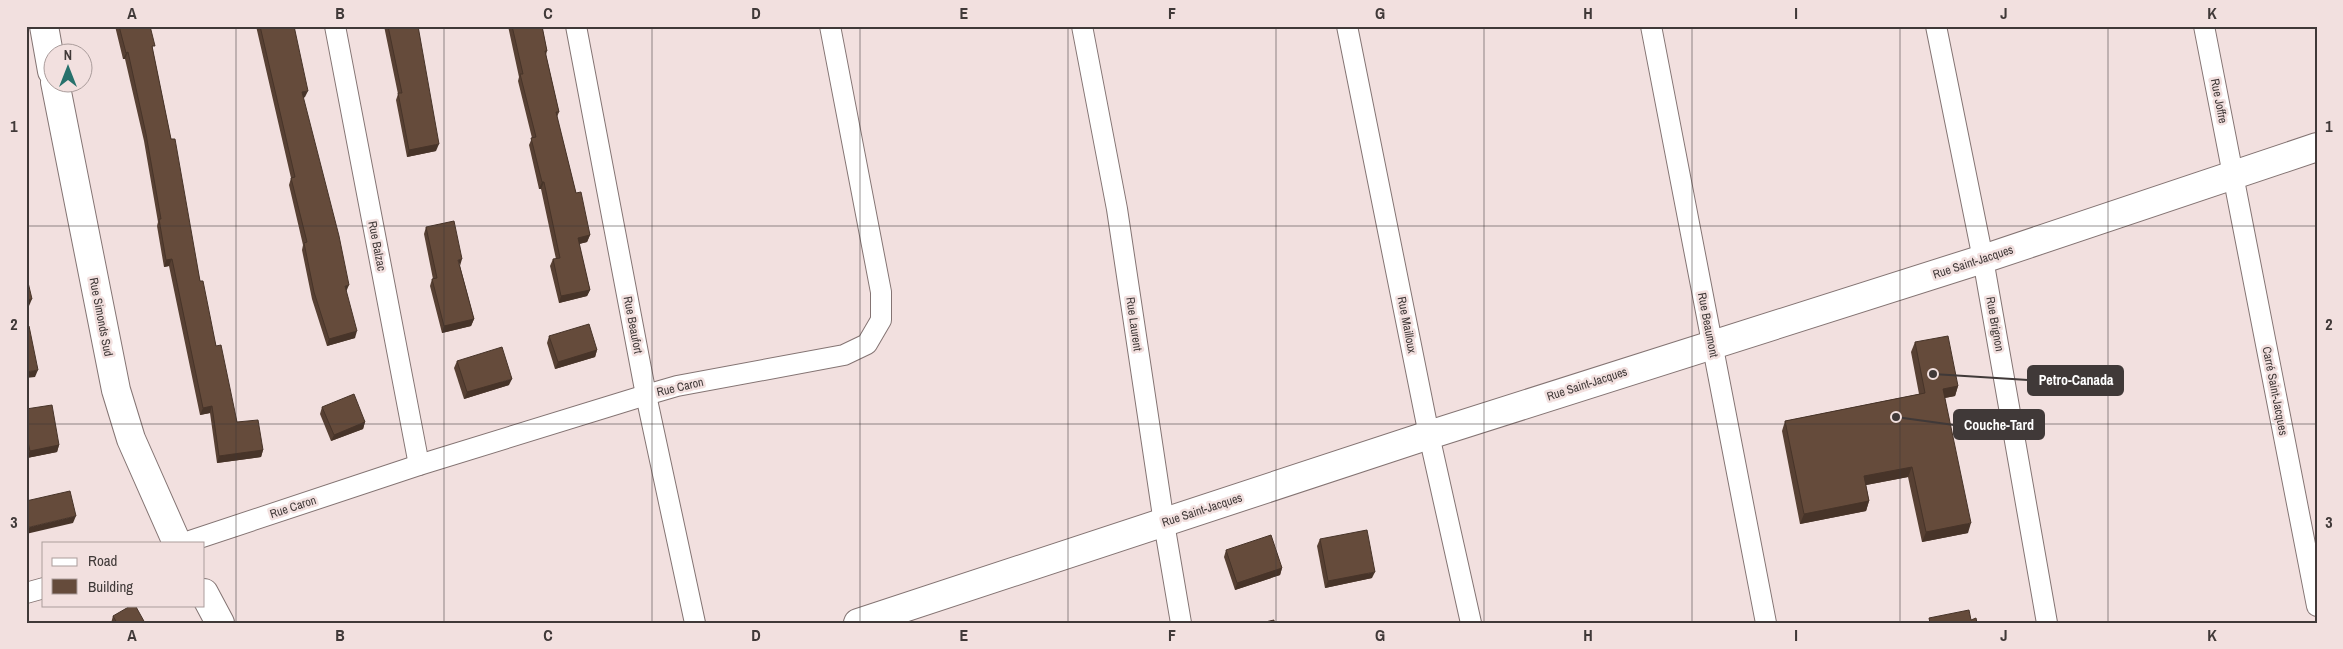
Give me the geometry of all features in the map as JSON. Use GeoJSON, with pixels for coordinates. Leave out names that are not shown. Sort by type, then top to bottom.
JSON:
{"type":"FeatureCollection","features":[{"type":"Feature","properties":{"kind":"main road"},"geometry":{"type":"LineString","coordinates":[[44,26],[47,42]]}},
{"type":"Feature","properties":{"kind":"main road","name":"Rue Simonds Sud"},"geometry":{"type":"LineString","coordinates":[[57,92],[116,390],[131,439],[177,542]]}},
{"type":"Feature","properties":{"kind":"main road","name":"Rue Saint-Jacques"},"geometry":{"type":"LineString","coordinates":[[858,623],[1429,435],[1983,259],[2317,147]]}},
{"type":"Feature","properties":{"kind":"main road"},"geometry":{"type":"LineString","coordinates":[[205,595],[220,623]]}},
{"type":"Feature","properties":{"kind":"street","name":"Rue Balzac"},"geometry":{"type":"LineString","coordinates":[[335,26],[420,465]]}},
{"type":"Feature","properties":{"kind":"street","name":"Rue Beaufort"},"geometry":{"type":"LineString","coordinates":[[576,26],[646,395],[695,623]]}},
{"type":"Feature","properties":{"kind":"street","name":"Rue Caron"},"geometry":{"type":"LineString","coordinates":[[187,542],[420,465],[646,395],[677,386],[844,355],[867,344],[881,320],[881,292],[830,26]]}},
{"type":"Feature","properties":{"kind":"street","name":"Rue Laurent"},"geometry":{"type":"LineString","coordinates":[[1082,26],[1117,209],[1164,523],[1181,623]]}},
{"type":"Feature","properties":{"kind":"street","name":"Rue Mailloux"},"geometry":{"type":"LineString","coordinates":[[1347,26],[1429,435],[1471,623]]}},
{"type":"Feature","properties":{"kind":"street","name":"Rue Beaumont"},"geometry":{"type":"LineString","coordinates":[[1651,26],[1766,623]]}},
{"type":"Feature","properties":{"kind":"street","name":"Rue Brignon"},"geometry":{"type":"LineString","coordinates":[[1936,26],[1983,259],[2047,623]]}},
{"type":"Feature","properties":{"kind":"street","name":"Rue Joffre"},"geometry":{"type":"LineString","coordinates":[[2204,26],[2233,175]]}},
{"type":"Feature","properties":{"kind":"street","name":"Carré Saint-Jacques"},"geometry":{"type":"LineString","coordinates":[[2233,175],[2317,606]]}},
{"type":"Feature","properties":{"kind":"street"},"geometry":{"type":"LineString","coordinates":[[26,593],[42,589]]}},
{"type":"Feature","properties":{"kind":"building"},"geometry":{"type":"Polygon","coordinates":[[[119,26],[150,26],[155,46],[152,46],[171,139],[175,139],[200,281],[203,281],[216,346],[221,345],[237,422],[258,420],[263,450],[219,456],[212,406],[203,408],[172,259],[166,260],[146,134],[128,52],[126,53],[119,26]]]}},
{"type":"Feature","properties":{"kind":"building"},"geometry":{"type":"Polygon","coordinates":[[[260,26],[294,26],[308,91],[302,92],[339,236],[349,285],[345,286],[357,331],[329,339],[314,292],[304,243],[307,242],[291,178],[295,177],[260,26]]]}},
{"type":"Feature","properties":{"kind":"building"},"geometry":{"type":"Polygon","coordinates":[[[388,26],[418,26],[439,144],[409,150],[398,93],[402,93],[388,26]]]}},
{"type":"Feature","properties":{"kind":"building"},"geometry":{"type":"Polygon","coordinates":[[[512,26],[542,26],[547,51],[545,51],[559,112],[556,112],[576,193],[581,192],[590,235],[578,238],[590,290],[561,296],[553,259],[560,258],[544,182],[542,182],[531,138],[536,137],[520,74],[523,74],[512,26]]]}},
{"type":"Feature","properties":{"kind":"building"},"geometry":{"type":"Polygon","coordinates":[[[454,221],[462,259],[458,260],[474,319],[444,326],[432,279],[437,278],[426,227],[454,221]]]}},
{"type":"Feature","properties":{"kind":"building"},"geometry":{"type":"Polygon","coordinates":[[[26,274],[32,299],[26,300],[26,274]]]}},
{"type":"Feature","properties":{"kind":"building"},"geometry":{"type":"Polygon","coordinates":[[[589,324],[597,350],[558,362],[549,336],[589,324]]]}},
{"type":"Feature","properties":{"kind":"building"},"geometry":{"type":"Polygon","coordinates":[[[29,326],[38,370],[26,372],[26,327],[29,326]]]}},
{"type":"Feature","properties":{"kind":"building"},"geometry":{"type":"Polygon","coordinates":[[[1948,336],[1958,386],[1943,389],[1971,523],[1926,532],[1912,467],[1864,476],[1869,501],[1804,514],[1785,421],[1925,393],[1915,342],[1948,336]]]}},
{"type":"Feature","properties":{"kind":"building"},"geometry":{"type":"Polygon","coordinates":[[[502,347],[512,379],[467,392],[457,361],[502,347]]]}},
{"type":"Feature","properties":{"kind":"building"},"geometry":{"type":"Polygon","coordinates":[[[354,394],[365,422],[334,435],[322,407],[354,394]]]}},
{"type":"Feature","properties":{"kind":"building"},"geometry":{"type":"Polygon","coordinates":[[[52,405],[59,445],[30,451],[26,433],[26,409],[52,405]]]}},
{"type":"Feature","properties":{"kind":"building"},"geometry":{"type":"Polygon","coordinates":[[[70,491],[76,516],[26,528],[26,501],[70,491]]]}},
{"type":"Feature","properties":{"kind":"building"},"geometry":{"type":"Polygon","coordinates":[[[1367,530],[1375,572],[1328,581],[1320,539],[1367,530]]]}},
{"type":"Feature","properties":{"kind":"building"},"geometry":{"type":"Polygon","coordinates":[[[1271,535],[1282,568],[1237,583],[1226,550],[1271,535]]]}},
{"type":"Feature","properties":{"kind":"building"},"geometry":{"type":"Polygon","coordinates":[[[130,606],[136,606],[145,623],[117,623],[113,616],[130,606]]]}},
{"type":"Feature","properties":{"kind":"building"},"geometry":{"type":"Polygon","coordinates":[[[1969,610],[1971,620],[1976,618],[1977,623],[1930,623],[1929,618],[1969,610]]]}},
{"type":"Feature","properties":{"kind":"building"},"geometry":{"type":"Polygon","coordinates":[[[1274,620],[1274,623],[1261,623],[1274,620]]]}},
{"type":"Feature","properties":{"kind":"place","name":"Petro-Canada"},"geometry":{"type":"Point","coordinates":[1933,374]}},
{"type":"Feature","properties":{"kind":"place","name":"Couche-Tard"},"geometry":{"type":"Point","coordinates":[1896,417]}}]}
